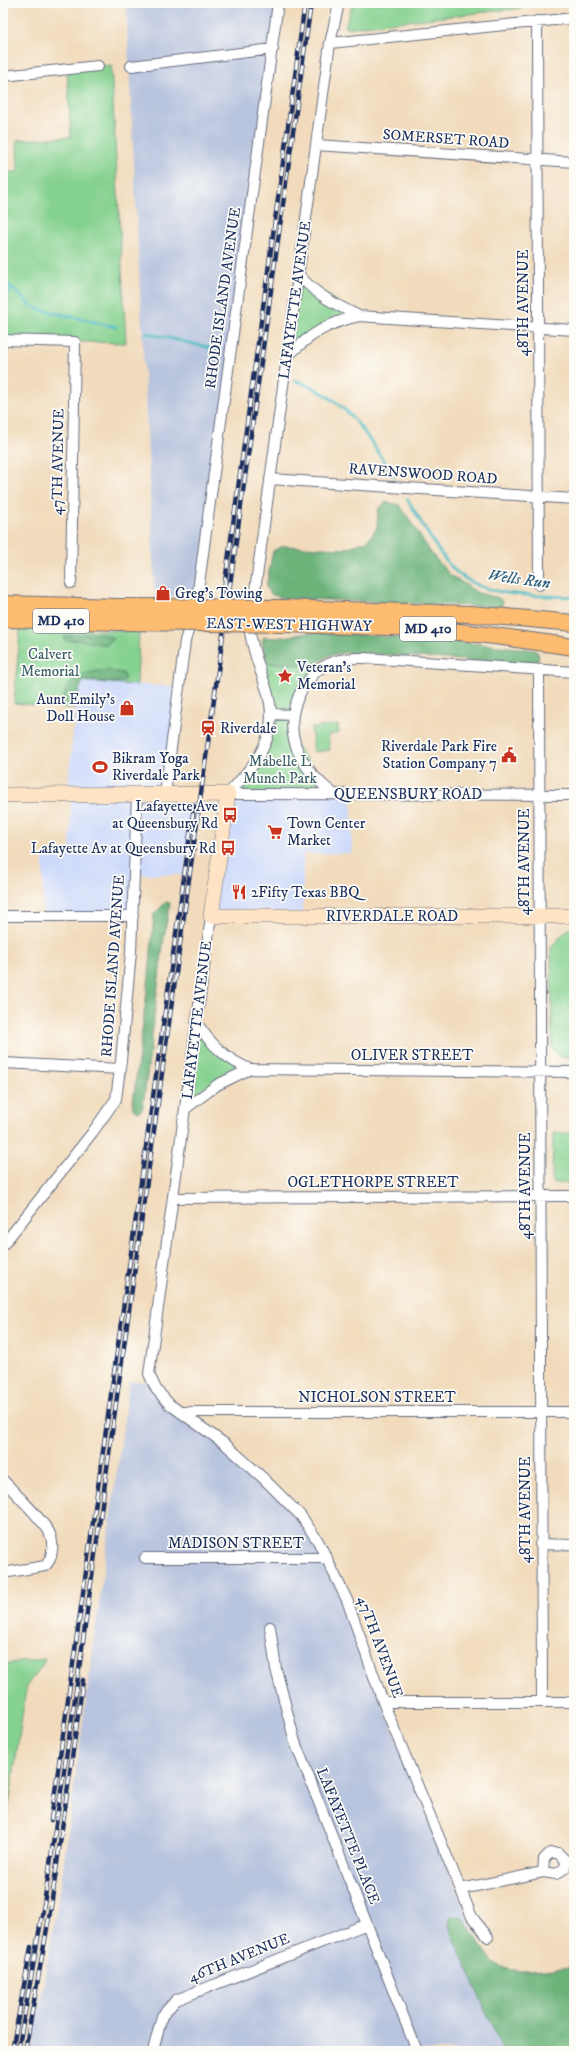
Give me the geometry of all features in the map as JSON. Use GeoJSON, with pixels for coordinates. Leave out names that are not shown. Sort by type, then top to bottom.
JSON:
{"type":"FeatureCollection","features":[{"type":"Feature","properties":{"kind":"main road","name":"EAST-WEST HIGHWAY"},"geometry":{"type":"LineString","coordinates":[[3,604],[120,615]]}},
{"type":"Feature","properties":{"kind":"main road","name":"EAST-WEST HIGHWAY"},"geometry":{"type":"LineString","coordinates":[[3,619],[120,615],[282,616],[471,614],[574,623]]}},
{"type":"Feature","properties":{"kind":"main road","name":"EAST-WEST HIGHWAY"},"geometry":{"type":"LineString","coordinates":[[282,616],[424,628],[574,647]]}},
{"type":"Feature","properties":{"kind":"street","name":"RHODE ISLAND AVENUE"},"geometry":{"type":"LineString","coordinates":[[197,598],[278,3]]}},
{"type":"Feature","properties":{"kind":"street","name":"LAFAYETTE AVENUE"},"geometry":{"type":"LineString","coordinates":[[254,598],[330,43],[339,3]]}},
{"type":"Feature","properties":{"kind":"street"},"geometry":{"type":"LineString","coordinates":[[330,43],[574,18]]}},
{"type":"Feature","properties":{"kind":"street","name":"48TH AVENUE"},"geometry":{"type":"LineString","coordinates":[[537,22],[539,585]]}},
{"type":"Feature","properties":{"kind":"street"},"geometry":{"type":"LineString","coordinates":[[131,66],[272,49]]}},
{"type":"Feature","properties":{"kind":"street"},"geometry":{"type":"LineString","coordinates":[[3,76],[98,66]]}},
{"type":"Feature","properties":{"kind":"street","name":"SOMERSET ROAD"},"geometry":{"type":"LineString","coordinates":[[316,145],[574,162]]}},
{"type":"Feature","properties":{"kind":"street"},"geometry":{"type":"LineString","coordinates":[[299,275],[308,286],[321,296],[359,316]]}},
{"type":"Feature","properties":{"kind":"street"},"geometry":{"type":"LineString","coordinates":[[288,356],[324,327],[340,320],[359,316],[574,330]]}},
{"type":"Feature","properties":{"kind":"street","name":"47TH AVENUE"},"geometry":{"type":"LineString","coordinates":[[3,340],[75,342],[71,582]]}},
{"type":"Feature","properties":{"kind":"street","name":"RAVENSWOOD ROAD"},"geometry":{"type":"LineString","coordinates":[[270,479],[574,499]]}},
{"type":"Feature","properties":{"kind":"street"},"geometry":{"type":"LineString","coordinates":[[166,794],[185,641],[188,631]]}},
{"type":"Feature","properties":{"kind":"street"},"geometry":{"type":"LineString","coordinates":[[228,794],[257,761],[269,733],[270,714],[267,692],[254,653],[250,632]]}},
{"type":"Feature","properties":{"kind":"street"},"geometry":{"type":"LineString","coordinates":[[334,794],[320,783],[309,771],[301,756],[293,733],[292,715],[299,695],[310,678],[326,665],[343,658],[574,672]]}},
{"type":"Feature","properties":{"kind":"street","name":"48TH AVENUE"},"geometry":{"type":"LineString","coordinates":[[539,670],[540,1544],[542,1702]]}},
{"type":"Feature","properties":{"kind":"street"},"geometry":{"type":"LineString","coordinates":[[270,714],[292,715]]}},
{"type":"Feature","properties":{"kind":"street","name":"RHODE ISLAND AVENUE"},"geometry":{"type":"LineString","coordinates":[[3,1245],[92,1133],[116,1099],[121,1069],[133,916],[137,794]]}},
{"type":"Feature","properties":{"kind":"street","name":"LAFAYETTE AVENUE"},"geometry":{"type":"LineString","coordinates":[[180,1412],[162,1396],[151,1381],[149,1374],[228,794]]}},
{"type":"Feature","properties":{"kind":"street","name":"QUEENSBURY ROAD"},"geometry":{"type":"LineString","coordinates":[[3,795],[574,795]]}},
{"type":"Feature","properties":{"kind":"street"},"geometry":{"type":"LineString","coordinates":[[3,916],[133,916]]}},
{"type":"Feature","properties":{"kind":"street","name":"RIVERDALE ROAD"},"geometry":{"type":"LineString","coordinates":[[211,916],[574,916]]}},
{"type":"Feature","properties":{"kind":"street","name":"OLIVER STREET"},"geometry":{"type":"LineString","coordinates":[[196,1023],[206,1038],[221,1052],[236,1064],[250,1070],[574,1072]]}},
{"type":"Feature","properties":{"kind":"street"},"geometry":{"type":"LineString","coordinates":[[3,1063],[121,1069]]}},
{"type":"Feature","properties":{"kind":"street","name":"OLIVER STREET"},"geometry":{"type":"LineString","coordinates":[[185,1109],[217,1085],[250,1070]]}},
{"type":"Feature","properties":{"kind":"street","name":"OGLETHORPE STREET"},"geometry":{"type":"LineString","coordinates":[[173,1198],[574,1196]]}},
{"type":"Feature","properties":{"kind":"street","name":"47TH AVENUE"},"geometry":{"type":"LineString","coordinates":[[180,1412],[225,1444],[286,1500],[310,1529],[327,1558],[347,1600],[383,1702],[472,1917],[488,1937]]}},
{"type":"Feature","properties":{"kind":"street","name":"NICHOLSON STREET"},"geometry":{"type":"LineString","coordinates":[[180,1412],[574,1412]]}},
{"type":"Feature","properties":{"kind":"street"},"geometry":{"type":"LineString","coordinates":[[3,1480],[50,1534],[52,1547],[46,1565],[3,1573]]}},
{"type":"Feature","properties":{"kind":"street"},"geometry":{"type":"LineString","coordinates":[[540,1544],[574,1545]]}},
{"type":"Feature","properties":{"kind":"street","name":"MADISON STREET"},"geometry":{"type":"LineString","coordinates":[[145,1558],[327,1558]]}},
{"type":"Feature","properties":{"kind":"street","name":"LAFAYETTE PLACE"},"geometry":{"type":"LineString","coordinates":[[270,1627],[278,1676],[295,1742],[366,1924],[418,2051]]}},
{"type":"Feature","properties":{"kind":"street"},"geometry":{"type":"LineString","coordinates":[[383,1702],[574,1702]]}},
{"type":"Feature","properties":{"kind":"street"},"geometry":{"type":"LineString","coordinates":[[461,1889],[543,1872]]}},
{"type":"Feature","properties":{"kind":"street","name":"46TH AVENUE"},"geometry":{"type":"LineString","coordinates":[[153,2051],[162,2016],[176,2000],[366,1924]]}},
{"type":"Feature","properties":{"kind":"shaded area"},"geometry":{"type":"Polygon","coordinates":[[[126,3],[279,3],[197,597],[155,596],[126,3]]]}},
{"type":"Feature","properties":{"kind":"shaded area"},"geometry":{"type":"Polygon","coordinates":[[[78,681],[179,687],[165,793],[195,794],[184,875],[134,874],[133,916],[43,916],[43,854],[70,854],[71,795],[67,795],[78,681]]]}},
{"type":"Feature","properties":{"kind":"shaded area"},"geometry":{"type":"Polygon","coordinates":[[[228,794],[352,794],[352,853],[303,854],[303,916],[211,916],[228,794]]]}},
{"type":"Feature","properties":{"kind":"shaded area"},"geometry":{"type":"Polygon","coordinates":[[[151,1381],[156,1389],[273,1487],[318,1541],[521,2051],[31,2051],[60,1890],[129,1382],[151,1381]]]}},
{"type":"Feature","properties":{"kind":"green space"},"geometry":{"type":"Polygon","coordinates":[[[354,3],[521,3],[522,8],[345,28],[354,3]]]}},
{"type":"Feature","properties":{"kind":"green space"},"geometry":{"type":"Polygon","coordinates":[[[111,65],[126,343],[3,340],[3,172],[18,172],[17,140],[71,137],[67,69],[111,65]]]}},
{"type":"Feature","properties":{"kind":"green space"},"geometry":{"type":"Polygon","coordinates":[[[299,276],[358,316],[340,320],[288,356],[299,276]]]}},
{"type":"Feature","properties":{"kind":"green space"},"geometry":{"type":"Polygon","coordinates":[[[387,502],[400,505],[431,553],[449,574],[478,593],[499,598],[503,602],[502,605],[500,607],[281,598],[271,594],[266,587],[273,551],[283,546],[343,549],[367,541],[377,528],[378,509],[387,502]]]}},
{"type":"Feature","properties":{"kind":"green space","name":"Calvert Memorial"},"geometry":{"type":"Polygon","coordinates":[[[20,629],[139,631],[137,685],[78,681],[75,709],[14,703],[20,629]]]}},
{"type":"Feature","properties":{"kind":"green space"},"geometry":{"type":"Polygon","coordinates":[[[308,633],[450,641],[535,650],[538,653],[539,658],[536,662],[528,665],[349,652],[330,655],[314,665],[267,663],[262,642],[264,637],[276,638],[308,633]]]}},
{"type":"Feature","properties":{"kind":"green space"},"geometry":{"type":"Polygon","coordinates":[[[102,634],[112,637],[113,640],[105,645],[78,640],[66,641],[64,638],[66,636],[102,634]]]}},
{"type":"Feature","properties":{"kind":"green space","name":"Mabelle L Munch Park"},"geometry":{"type":"Polygon","coordinates":[[[257,663],[326,665],[295,701],[295,744],[334,794],[228,794],[250,770],[270,724],[257,663]]]}},
{"type":"Feature","properties":{"kind":"green space"},"geometry":{"type":"Polygon","coordinates":[[[106,670],[123,673],[125,677],[124,681],[85,681],[81,684],[75,701],[70,706],[65,704],[63,700],[65,692],[73,681],[84,674],[106,670]]]}},
{"type":"Feature","properties":{"kind":"green space"},"geometry":{"type":"Polygon","coordinates":[[[338,725],[339,733],[328,735],[330,750],[314,752],[311,728],[338,725]]]}},
{"type":"Feature","properties":{"kind":"green space"},"geometry":{"type":"Polygon","coordinates":[[[166,902],[170,903],[164,937],[144,1099],[142,1110],[138,1112],[133,1109],[133,1102],[149,975],[154,914],[166,902]]]}},
{"type":"Feature","properties":{"kind":"green space"},"geometry":{"type":"Polygon","coordinates":[[[569,928],[574,928],[574,1057],[560,1057],[552,1049],[551,947],[569,928]]]}},
{"type":"Feature","properties":{"kind":"green space"},"geometry":{"type":"Polygon","coordinates":[[[196,1023],[207,1038],[249,1070],[185,1109],[196,1023]]]}},
{"type":"Feature","properties":{"kind":"green space"},"geometry":{"type":"Polygon","coordinates":[[[553,1133],[574,1133],[574,1183],[552,1183],[553,1133]]]}},
{"type":"Feature","properties":{"kind":"green space"},"geometry":{"type":"Polygon","coordinates":[[[45,1659],[26,1689],[8,1813],[3,1813],[3,1664],[45,1659]]]}},
{"type":"Feature","properties":{"kind":"green space"},"geometry":{"type":"Polygon","coordinates":[[[461,1916],[491,1959],[498,1965],[507,1969],[530,1971],[574,1967],[574,2051],[503,2051],[449,1926],[450,1918],[461,1916]]]}},
{"type":"Feature","properties":{"kind":"waterway","name":"Wells Run"},"geometry":{"type":"LineString","coordinates":[[3,280],[29,304],[38,309],[116,327]]}},
{"type":"Feature","properties":{"kind":"waterway"},"geometry":{"type":"LineString","coordinates":[[3,298],[13,289]]}},
{"type":"Feature","properties":{"kind":"waterway","name":"Wells Run"},"geometry":{"type":"LineString","coordinates":[[146,333],[220,350]]}},
{"type":"Feature","properties":{"kind":"waterway","name":"Wells Run"},"geometry":{"type":"LineString","coordinates":[[294,380],[313,388],[342,407],[363,431],[394,476]]}},
{"type":"Feature","properties":{"kind":"waterway","name":"Wells Run"},"geometry":{"type":"LineString","coordinates":[[407,499],[445,559],[459,574],[471,582],[499,592],[574,597]]}},
{"type":"Feature","properties":{"kind":"railway"},"geometry":{"type":"LineString","coordinates":[[222,604],[305,3]]}},
{"type":"Feature","properties":{"kind":"railway"},"geometry":{"type":"LineString","coordinates":[[18,2051],[44,1904],[75,1698],[311,3]]}},
{"type":"Feature","properties":{"kind":"railway"},"geometry":{"type":"LineString","coordinates":[[51,1820],[194,806]]}},
{"type":"Feature","properties":{"kind":"railway"},"geometry":{"type":"LineString","coordinates":[[25,2051],[51,1906],[83,1680]]}},
{"type":"Feature","properties":{"kind":"railway"},"geometry":{"type":"LineString","coordinates":[[12,2051],[31,1947]]}},
{"type":"Feature","properties":{"kind":"place","name":"Greg's Towing"},"geometry":{"type":"Point","coordinates":[163,593]}},
{"type":"Feature","properties":{"kind":"place","name":"Veteran's Memorial"},"geometry":{"type":"Point","coordinates":[285,676]}},
{"type":"Feature","properties":{"kind":"place","name":"Aunt Emily's Doll House"},"geometry":{"type":"Point","coordinates":[127,708]}},
{"type":"Feature","properties":{"kind":"place","name":"Riverdale"},"geometry":{"type":"Point","coordinates":[208,728]}},
{"type":"Feature","properties":{"kind":"place","name":"Riverdale Park Fire Station Company 7"},"geometry":{"type":"Point","coordinates":[509,755]}},
{"type":"Feature","properties":{"kind":"place","name":"Bikram Yoga Riverdale Park"},"geometry":{"type":"Point","coordinates":[100,767]}},
{"type":"Feature","properties":{"kind":"place","name":"Lafayette Ave at Queensbury Rd"},"geometry":{"type":"Point","coordinates":[230,815]}},
{"type":"Feature","properties":{"kind":"place","name":"Town Center Market"},"geometry":{"type":"Point","coordinates":[275,832]}},
{"type":"Feature","properties":{"kind":"place","name":"Lafayette Av at Queensbury Rd"},"geometry":{"type":"Point","coordinates":[228,848]}},
{"type":"Feature","properties":{"kind":"place","name":"2Fifty Texas BBQ"},"geometry":{"type":"Point","coordinates":[239,892]}}]}
